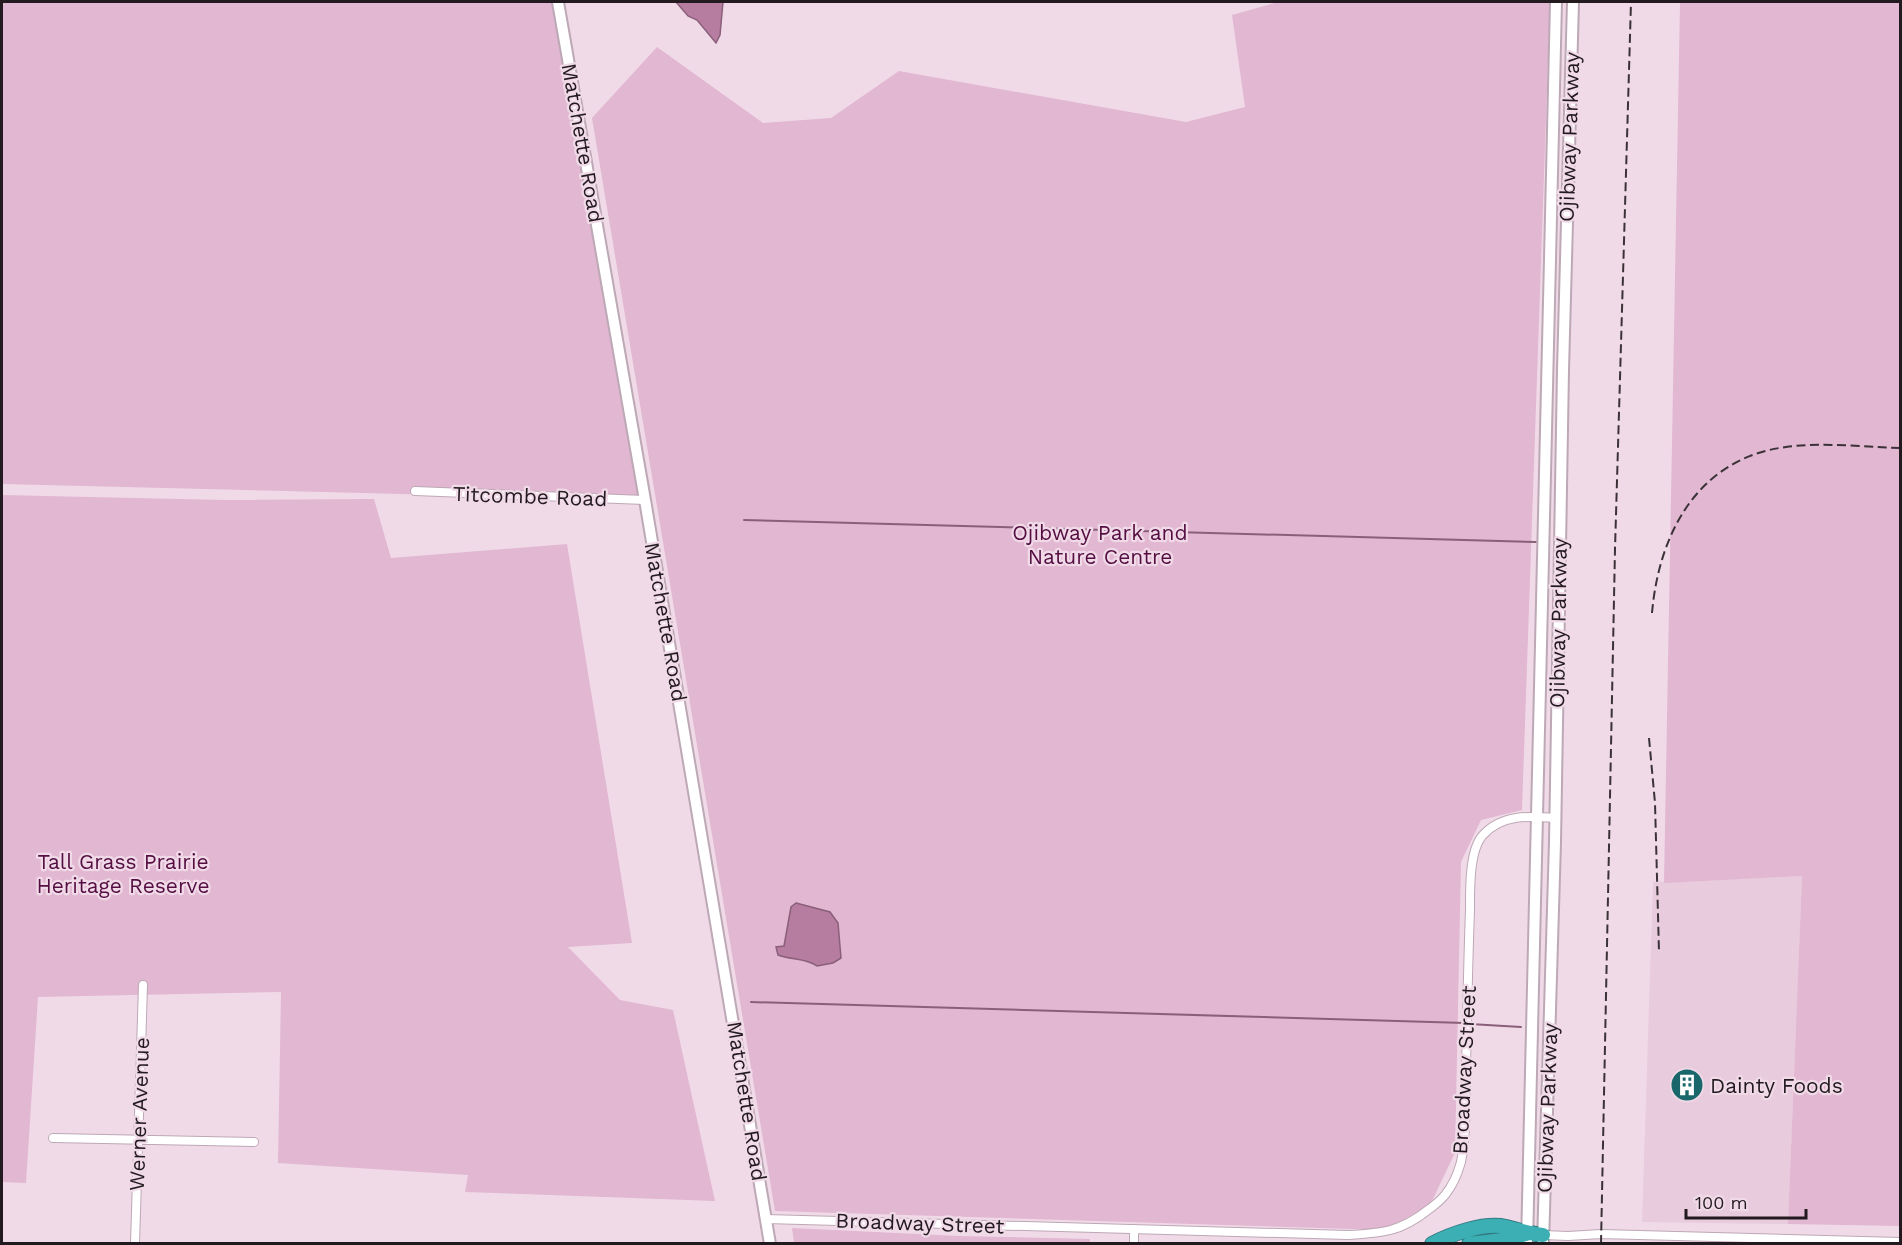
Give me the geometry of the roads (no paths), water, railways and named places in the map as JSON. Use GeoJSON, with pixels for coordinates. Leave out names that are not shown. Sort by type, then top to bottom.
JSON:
{"type":"FeatureCollection","features":[{"type":"Feature","properties":{"kind":"highway"},"geometry":{"type":"LineString","coordinates":[[1432,1244],[1461,1232],[1504,1226],[1528,1239]]}},
{"type":"Feature","properties":{"kind":"highway"},"geometry":{"type":"LineString","coordinates":[[1469,1244],[1543,1239]]}},
{"type":"Feature","properties":{"kind":"main road","name":"Matchette Road"},"geometry":{"type":"LineString","coordinates":[[558,2],[645,500],[770,1244]]}},
{"type":"Feature","properties":{"kind":"main road","name":"Ojibway Parkway"},"geometry":{"type":"LineString","coordinates":[[1528,1239],[1556,2]]}},
{"type":"Feature","properties":{"kind":"main road","name":"Ojibway Parkway"},"geometry":{"type":"LineString","coordinates":[[1543,1239],[1573,2]]}},
{"type":"Feature","properties":{"kind":"street","name":"Titcombe Road"},"geometry":{"type":"LineString","coordinates":[[416,491],[645,500]]}},
{"type":"Feature","properties":{"kind":"street","name":"Broadway Street"},"geometry":{"type":"LineString","coordinates":[[766,1219],[1348,1235],[1380,1233],[1394,1230],[1414,1221],[1440,1201],[1453,1182],[1462,1155],[1470,893],[1474,852],[1482,836],[1509,818],[1555,818]]}},
{"type":"Feature","properties":{"kind":"street","name":"Werner Avenue"},"geometry":{"type":"LineString","coordinates":[[135,1244],[143,985]]}},
{"type":"Feature","properties":{"kind":"street"},"geometry":{"type":"LineString","coordinates":[[53,1138],[254,1142]]}},
{"type":"Feature","properties":{"kind":"street"},"geometry":{"type":"LineString","coordinates":[[1134,1229],[1134,1244]]}},
{"type":"Feature","properties":{"kind":"street"},"geometry":{"type":"LineString","coordinates":[[1543,1239],[1601,1234],[1710,1240],[1900,1242]]}},
{"type":"Feature","properties":{"kind":"waterway"},"geometry":{"type":"LineString","coordinates":[[744,520],[1536,542]]}},
{"type":"Feature","properties":{"kind":"waterway"},"geometry":{"type":"LineString","coordinates":[[751,1002],[1465,1023]]}},
{"type":"Feature","properties":{"kind":"waterway"},"geometry":{"type":"LineString","coordinates":[[1470,1024],[1521,1027]]}},
{"type":"Feature","properties":{"kind":"railway"},"geometry":{"type":"LineString","coordinates":[[1601,1244],[1615,549],[1631,2]]}},
{"type":"Feature","properties":{"kind":"railway"},"geometry":{"type":"LineString","coordinates":[[1652,613],[1656,583],[1664,554],[1675,528],[1689,504],[1707,483],[1729,466],[1756,454],[1786,447],[1829,445],[1900,448]]}},
{"type":"Feature","properties":{"kind":"railway"},"geometry":{"type":"LineString","coordinates":[[1649,738],[1655,803],[1659,952]]}},
{"type":"Feature","properties":{"kind":"place","name":"Dainty Foods"},"geometry":{"type":"Point","coordinates":[1687,1085]}},
{"type":"Feature","properties":{"kind":"park label","name":"Ojibway Park and Nature Centre"},"geometry":{"type":"Point","coordinates":[1100,544]}},
{"type":"Feature","properties":{"kind":"park label","name":"Tall Grass Prairie Heritage Reserve"},"geometry":{"type":"Point","coordinates":[123,873]}}]}
